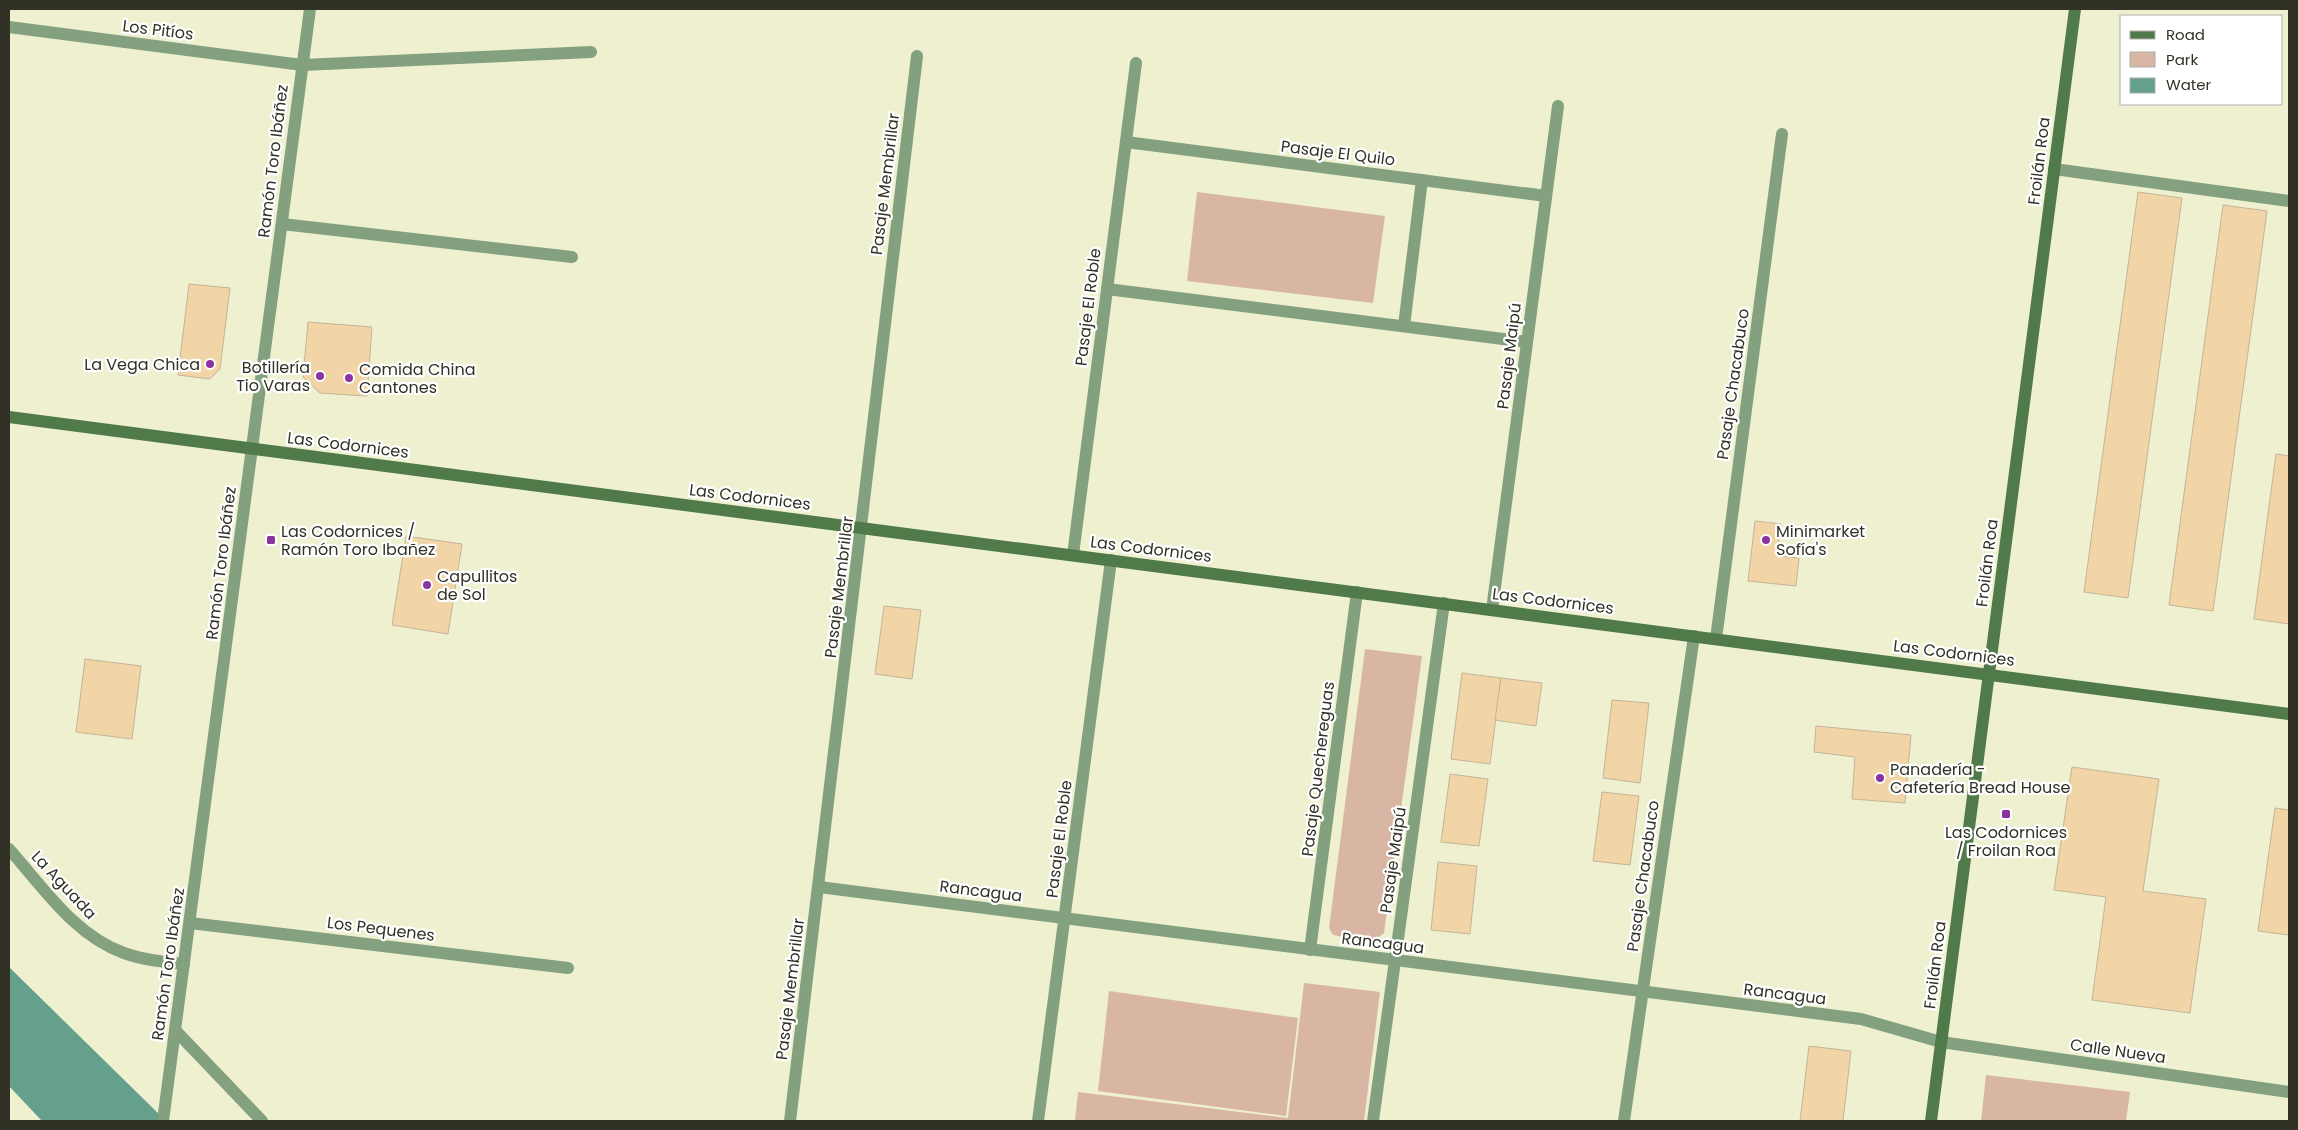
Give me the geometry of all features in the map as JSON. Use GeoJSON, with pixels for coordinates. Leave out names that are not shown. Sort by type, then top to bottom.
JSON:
{"type":"FeatureCollection","features":[{"type":"Feature","properties":{"kind":"street","name":"Ramón Toro Ibáñez"},"geometry":{"type":"LineString","coordinates":[[164,1117],[310,9]]}},
{"type":"Feature","properties":{"kind":"street","name":"Froilán Roa"},"geometry":{"type":"LineString","coordinates":[[1931,1121],[2075,9]]}},
{"type":"Feature","properties":{"kind":"street","name":"Los Pitíos"},"geometry":{"type":"LineString","coordinates":[[9,27],[302,65],[592,52]]}},
{"type":"Feature","properties":{"kind":"street","name":"Pasaje Membrillar"},"geometry":{"type":"LineString","coordinates":[[790,1121],[917,56]]}},
{"type":"Feature","properties":{"kind":"street","name":"Pasaje El Roble"},"geometry":{"type":"LineString","coordinates":[[1073,555],[1136,63]]}},
{"type":"Feature","properties":{"kind":"street","name":"Pasaje Maipú"},"geometry":{"type":"LineString","coordinates":[[1492,610],[1558,106]]}},
{"type":"Feature","properties":{"kind":"street","name":"Pasaje Chacabuco"},"geometry":{"type":"LineString","coordinates":[[1716,639],[1782,134]]}},
{"type":"Feature","properties":{"kind":"street","name":"Pasaje El Quilo"},"geometry":{"type":"LineString","coordinates":[[1126,142],[1546,196]]}},
{"type":"Feature","properties":{"kind":"street"},"geometry":{"type":"LineString","coordinates":[[2054,169],[2289,201]]}},
{"type":"Feature","properties":{"kind":"street"},"geometry":{"type":"LineString","coordinates":[[1404,326],[1422,180]]}},
{"type":"Feature","properties":{"kind":"street"},"geometry":{"type":"LineString","coordinates":[[282,224],[572,258]]}},
{"type":"Feature","properties":{"kind":"street"},"geometry":{"type":"LineString","coordinates":[[1107,288],[1527,342]]}},
{"type":"Feature","properties":{"kind":"street","name":"Las Codornices"},"geometry":{"type":"LineString","coordinates":[[9,417],[2289,714]]}},
{"type":"Feature","properties":{"kind":"street","name":"Pasaje El Roble"},"geometry":{"type":"LineString","coordinates":[[1038,1121],[1111,560]]}},
{"type":"Feature","properties":{"kind":"street","name":"Pasaje Quechereguas"},"geometry":{"type":"LineString","coordinates":[[1310,950],[1357,592]]}},
{"type":"Feature","properties":{"kind":"street","name":"Pasaje Maipú"},"geometry":{"type":"LineString","coordinates":[[1373,1121],[1444,603]]}},
{"type":"Feature","properties":{"kind":"street","name":"Pasaje Chacabuco"},"geometry":{"type":"LineString","coordinates":[[1624,1121],[1694,636]]}},
{"type":"Feature","properties":{"kind":"street","name":"La Aguada"},"geometry":{"type":"LineString","coordinates":[[9,849],[91,937],[125,954],[144,959],[184,964]]}},
{"type":"Feature","properties":{"kind":"street","name":"Rancagua"},"geometry":{"type":"LineString","coordinates":[[818,887],[1860,1019],[1941,1042]]}},
{"type":"Feature","properties":{"kind":"street","name":"Los Pequenes"},"geometry":{"type":"LineString","coordinates":[[190,923],[568,968]]}},
{"type":"Feature","properties":{"kind":"street"},"geometry":{"type":"LineString","coordinates":[[176,1030],[262,1121]]}},
{"type":"Feature","properties":{"kind":"street","name":"Calle Nueva"},"geometry":{"type":"LineString","coordinates":[[1941,1042],[2289,1092]]}},
{"type":"Feature","properties":{"kind":"green space"},"geometry":{"type":"Polygon","coordinates":[[[1197,192],[1385,216],[1373,303],[1187,281],[1197,192]]]}},
{"type":"Feature","properties":{"kind":"green space"},"geometry":{"type":"Polygon","coordinates":[[[1365,649],[1422,656],[1384,933],[1372,942],[1333,935],[1329,928],[1365,649]]]}},
{"type":"Feature","properties":{"kind":"green space"},"geometry":{"type":"Polygon","coordinates":[[[1304,983],[1380,992],[1364,1121],[1075,1121],[1078,1092],[1288,1118],[1304,983]]]}},
{"type":"Feature","properties":{"kind":"green space"},"geometry":{"type":"Polygon","coordinates":[[[1109,991],[1298,1018],[1286,1116],[1098,1091],[1109,991]]]}},
{"type":"Feature","properties":{"kind":"green space"},"geometry":{"type":"Polygon","coordinates":[[[1986,1075],[2130,1092],[2126,1121],[1981,1121],[1986,1075]]]}},
{"type":"Feature","properties":{"kind":"water"},"geometry":{"type":"Polygon","coordinates":[[[9,967],[166,1121],[42,1121],[9,1086],[9,967]]]}},
{"type":"Feature","properties":{"kind":"building"},"geometry":{"type":"Polygon","coordinates":[[[2138,192],[2182,198],[2128,598],[2084,592],[2138,192]]]}},
{"type":"Feature","properties":{"kind":"building"},"geometry":{"type":"Polygon","coordinates":[[[2223,205],[2267,211],[2213,611],[2169,605],[2223,205]]]}},
{"type":"Feature","properties":{"kind":"building"},"geometry":{"type":"Polygon","coordinates":[[[189,284],[230,288],[220,369],[210,379],[178,375],[189,284]]]}},
{"type":"Feature","properties":{"kind":"building"},"geometry":{"type":"Polygon","coordinates":[[[308,322],[372,327],[367,396],[320,393],[303,377],[308,322]]]}},
{"type":"Feature","properties":{"kind":"building"},"geometry":{"type":"Polygon","coordinates":[[[2276,454],[2289,456],[2289,624],[2254,619],[2276,454]]]}},
{"type":"Feature","properties":{"kind":"building","name":"Minimarket Sofía's"},"geometry":{"type":"Polygon","coordinates":[[[1755,521],[1781,524],[1777,556],[1799,558],[1796,586],[1748,581],[1755,521]]]}},
{"type":"Feature","properties":{"kind":"building","name":"Capullitos de Sol"},"geometry":{"type":"Polygon","coordinates":[[[406,536],[462,544],[448,634],[392,625],[406,536]]]}},
{"type":"Feature","properties":{"kind":"building"},"geometry":{"type":"Polygon","coordinates":[[[884,606],[921,610],[912,679],[875,674],[884,606]]]}},
{"type":"Feature","properties":{"kind":"building"},"geometry":{"type":"Polygon","coordinates":[[[85,659],[141,666],[132,739],[76,732],[85,659]]]}},
{"type":"Feature","properties":{"kind":"building"},"geometry":{"type":"Polygon","coordinates":[[[1462,673],[1501,678],[1490,764],[1451,759],[1462,673]]]}},
{"type":"Feature","properties":{"kind":"building"},"geometry":{"type":"Polygon","coordinates":[[[1501,678],[1542,683],[1536,726],[1495,720],[1501,678]]]}},
{"type":"Feature","properties":{"kind":"building"},"geometry":{"type":"Polygon","coordinates":[[[1612,700],[1649,703],[1640,783],[1603,778],[1612,700]]]}},
{"type":"Feature","properties":{"kind":"building","name":"Panadería - Cafetería Bread House"},"geometry":{"type":"Polygon","coordinates":[[[1816,726],[1911,735],[1905,803],[1852,799],[1855,757],[1814,752],[1816,726]]]}},
{"type":"Feature","properties":{"kind":"building"},"geometry":{"type":"Polygon","coordinates":[[[2072,767],[2159,779],[2143,891],[2206,899],[2190,1013],[2092,1000],[2106,897],[2054,890],[2072,767]]]}},
{"type":"Feature","properties":{"kind":"building"},"geometry":{"type":"Polygon","coordinates":[[[1450,774],[1488,779],[1479,846],[1441,842],[1450,774]]]}},
{"type":"Feature","properties":{"kind":"building"},"geometry":{"type":"Polygon","coordinates":[[[1602,792],[1639,796],[1630,865],[1593,861],[1602,792]]]}},
{"type":"Feature","properties":{"kind":"building"},"geometry":{"type":"Polygon","coordinates":[[[2275,808],[2289,810],[2289,935],[2258,931],[2275,808]]]}},
{"type":"Feature","properties":{"kind":"building"},"geometry":{"type":"Polygon","coordinates":[[[1438,862],[1477,866],[1470,934],[1431,930],[1438,862]]]}},
{"type":"Feature","properties":{"kind":"building"},"geometry":{"type":"Polygon","coordinates":[[[1809,1046],[1851,1051],[1843,1121],[1800,1121],[1809,1046]]]}},
{"type":"Feature","properties":{"kind":"place","name":"La Vega Chica"},"geometry":{"type":"Point","coordinates":[210,364]}},
{"type":"Feature","properties":{"kind":"place","name":"Botillería Tio Varas"},"geometry":{"type":"Point","coordinates":[320,376]}},
{"type":"Feature","properties":{"kind":"place","name":"Comida China Cantones"},"geometry":{"type":"Point","coordinates":[349,378]}},
{"type":"Feature","properties":{"kind":"place","name":"Las Codornices / Ramón Toro Ibañez"},"geometry":{"type":"Point","coordinates":[271,540]}},
{"type":"Feature","properties":{"kind":"place","name":"Minimarket Sofía's"},"geometry":{"type":"Point","coordinates":[1766,540]}},
{"type":"Feature","properties":{"kind":"place","name":"Capullitos de Sol"},"geometry":{"type":"Point","coordinates":[427,585]}},
{"type":"Feature","properties":{"kind":"place","name":"Panadería - Cafetería Bread House"},"geometry":{"type":"Point","coordinates":[1880,778]}},
{"type":"Feature","properties":{"kind":"place","name":"Las Codornices / Froilan Roa"},"geometry":{"type":"Point","coordinates":[2006,814]}}]}
